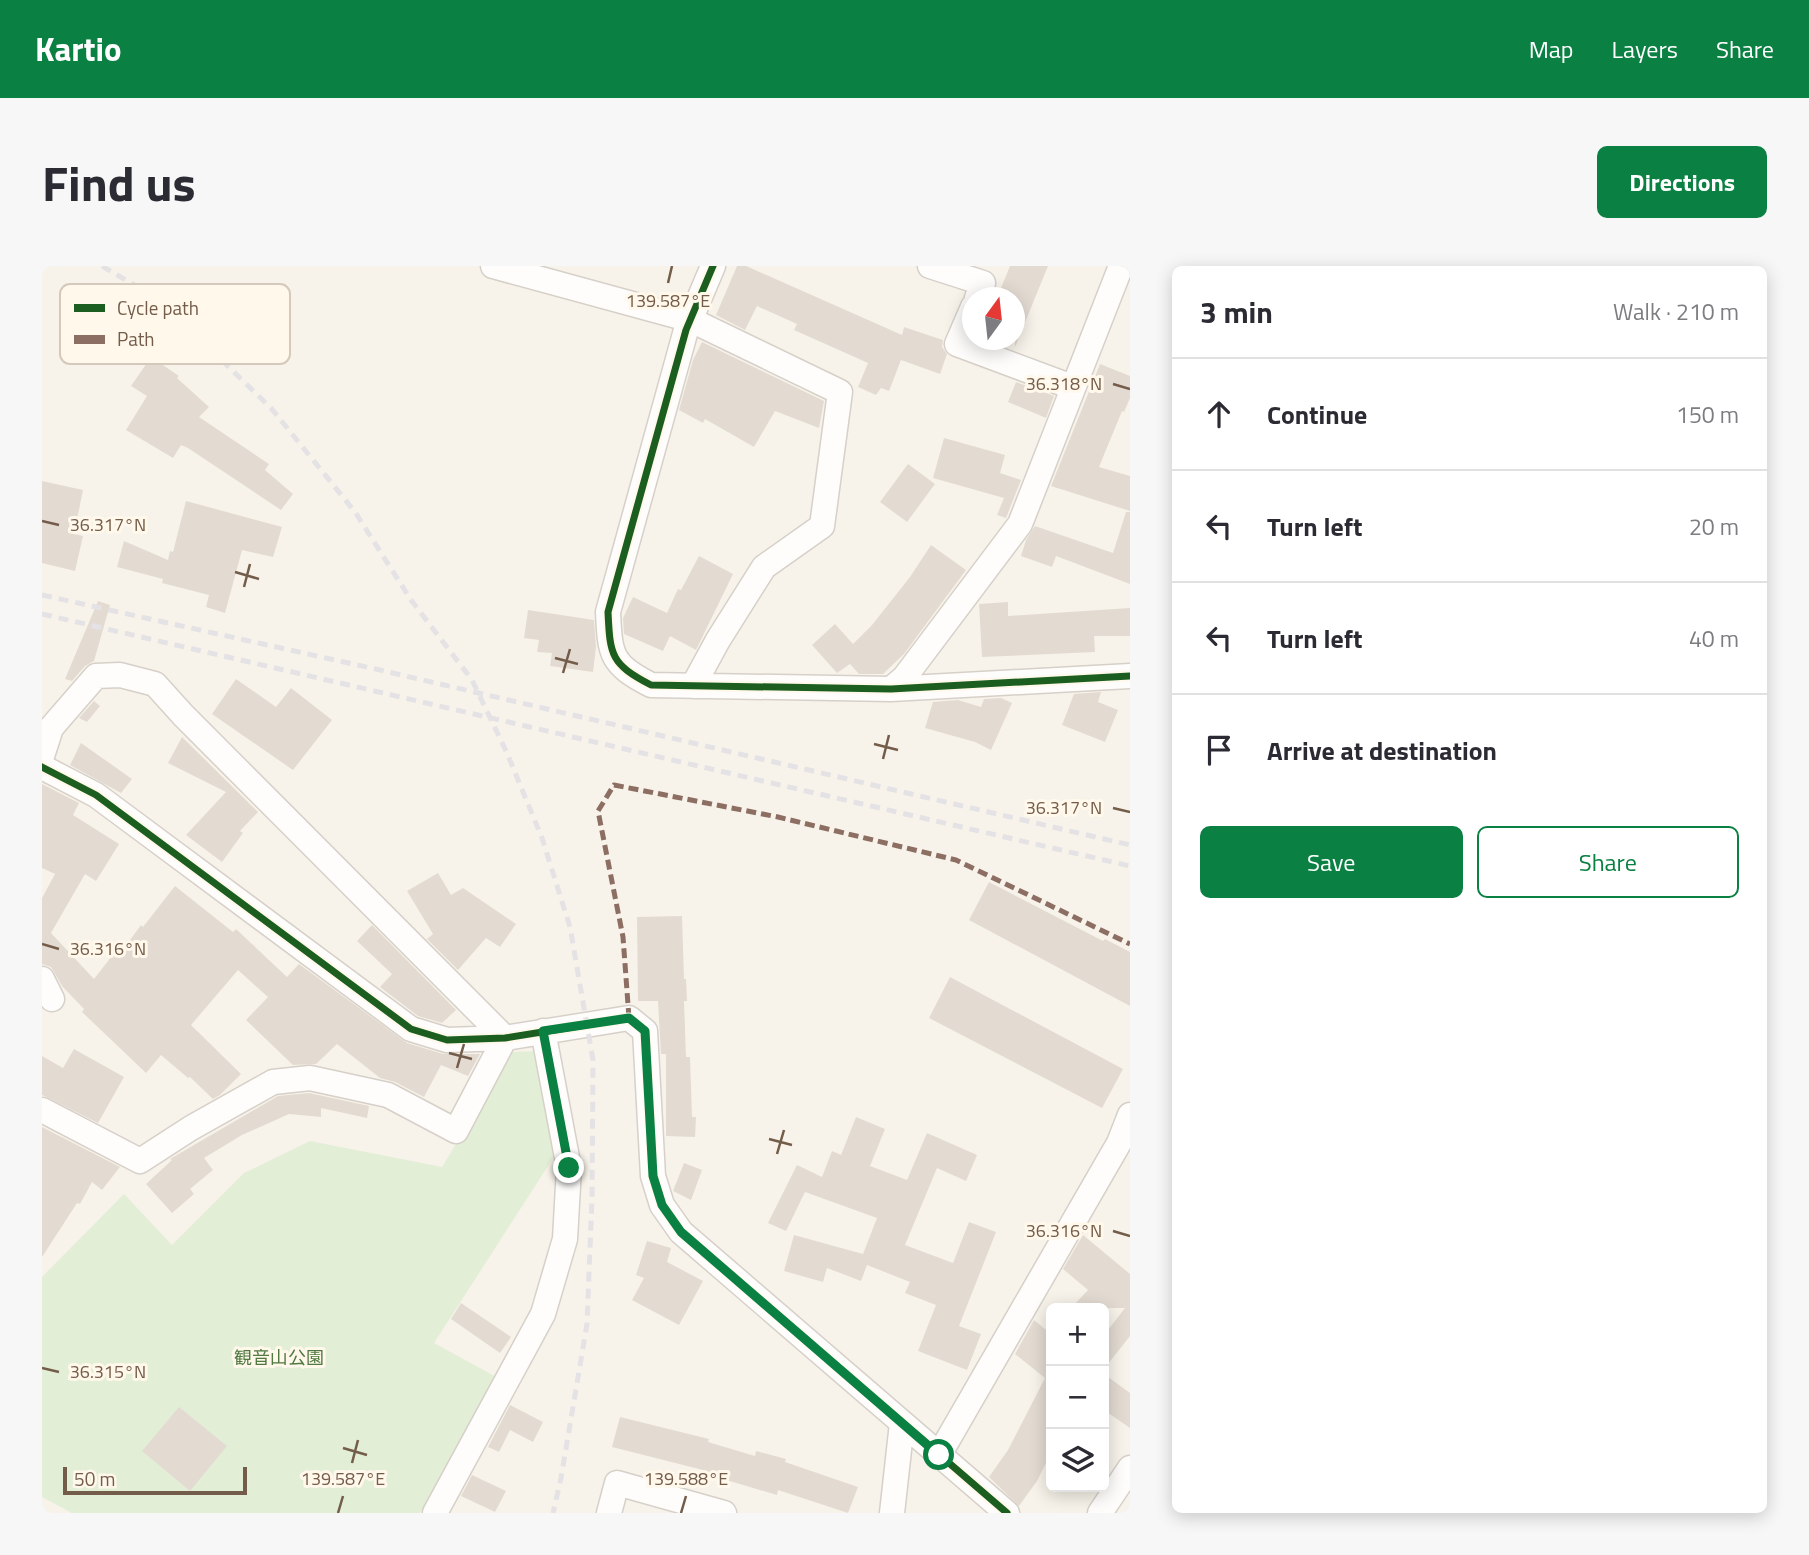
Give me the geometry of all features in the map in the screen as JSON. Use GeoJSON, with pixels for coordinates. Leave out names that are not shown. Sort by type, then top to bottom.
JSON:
{"type":"FeatureCollection","features":[{"type":"Feature","properties":{"kind":"street"},"geometry":{"type":"LineString","coordinates":[[493,266],[691,320],[840,392],[822,526],[764,566],[718,640],[694,686]]}},
{"type":"Feature","properties":{"kind":"street"},"geometry":{"type":"LineString","coordinates":[[713,266],[691,320],[608,612],[610,650],[626,672],[651,685],[891,689],[1130,676]]}},
{"type":"Feature","properties":{"kind":"street"},"geometry":{"type":"LineString","coordinates":[[930,266],[983,283],[981,287]]}},
{"type":"Feature","properties":{"kind":"street"},"geometry":{"type":"LineString","coordinates":[[891,689],[904,678],[1020,524],[1121,266]]}},
{"type":"Feature","properties":{"kind":"street"},"geometry":{"type":"LineString","coordinates":[[962,332],[957,344],[962,346]]}},
{"type":"Feature","properties":{"kind":"street"},"geometry":{"type":"LineString","coordinates":[[973,350],[1072,387]]}},
{"type":"Feature","properties":{"kind":"street"},"geometry":{"type":"LineString","coordinates":[[42,756],[51,728],[96,676],[120,675],[155,684],[192,725],[505,1038]]}},
{"type":"Feature","properties":{"kind":"street"},"geometry":{"type":"LineString","coordinates":[[42,767],[96,795],[411,1029],[447,1040],[505,1038],[629,1018],[645,1031],[653,1176],[662,1205],[681,1232],[1007,1513]]}},
{"type":"Feature","properties":{"kind":"street"},"geometry":{"type":"LineString","coordinates":[[435,1513],[543,1314],[565,1239],[569,1168],[543,1031]]}},
{"type":"Feature","properties":{"kind":"street"},"geometry":{"type":"LineString","coordinates":[[42,1110],[140,1161],[191,1128],[273,1082],[310,1078],[388,1094],[456,1131],[505,1038]]}},
{"type":"Feature","properties":{"kind":"street"},"geometry":{"type":"LineString","coordinates":[[939,1455],[1119,1143],[1130,1115]]}},
{"type":"Feature","properties":{"kind":"street"},"geometry":{"type":"LineString","coordinates":[[892,1513],[902,1423]]}},
{"type":"Feature","properties":{"kind":"street"},"geometry":{"type":"LineString","coordinates":[[1100,1513],[1130,1468]]}},
{"type":"Feature","properties":{"kind":"street"},"geometry":{"type":"LineString","coordinates":[[609,1513],[617,1483],[724,1513]]}},
{"type":"Feature","properties":{"kind":"green space","name":"観音山公園"},"geometry":{"type":"Polygon","coordinates":[[[540,1051],[557,1152],[434,1343],[498,1378],[420,1513],[72,1513],[42,1497],[42,1277],[124,1194],[172,1245],[244,1173],[310,1141],[442,1167],[512,1052],[540,1051]]]}},
{"type":"Feature","properties":{"kind":"building"},"geometry":{"type":"Polygon","coordinates":[[[737,266],[746,266],[902,335],[904,327],[943,340],[942,347],[947,354],[940,374],[901,360],[889,391],[881,388],[876,395],[858,387],[868,363],[794,330],[797,324],[757,306],[745,330],[716,315],[737,266]]]}},
{"type":"Feature","properties":{"kind":"building"},"geometry":{"type":"Polygon","coordinates":[[[1010,266],[1048,266],[1025,322],[1025,287],[1001,287],[1010,266]]]}},
{"type":"Feature","properties":{"kind":"building"},"geometry":{"type":"Polygon","coordinates":[[[702,342],[824,401],[819,428],[775,411],[754,447],[705,419],[703,423],[679,410],[693,360],[702,342]]]}},
{"type":"Feature","properties":{"kind":"building"},"geometry":{"type":"Polygon","coordinates":[[[146,364],[161,364],[179,376],[177,378],[209,407],[199,417],[269,464],[265,470],[293,494],[281,510],[188,448],[181,445],[173,458],[126,430],[147,396],[131,386],[146,364]]]}},
{"type":"Feature","properties":{"kind":"building"},"geometry":{"type":"Polygon","coordinates":[[[1100,364],[1130,376],[1130,398],[1099,467],[1130,476],[1130,511],[1051,486],[1100,364]]]}},
{"type":"Feature","properties":{"kind":"building"},"geometry":{"type":"Polygon","coordinates":[[[1016,382],[1054,396],[1046,418],[1008,402],[1016,382]]]}},
{"type":"Feature","properties":{"kind":"building"},"geometry":{"type":"Polygon","coordinates":[[[944,438],[1005,455],[1000,473],[1021,480],[1006,518],[997,515],[1004,498],[933,478],[944,438]]]}},
{"type":"Feature","properties":{"kind":"building"},"geometry":{"type":"Polygon","coordinates":[[[908,464],[935,484],[907,522],[880,502],[908,464]]]}},
{"type":"Feature","properties":{"kind":"building"},"geometry":{"type":"Polygon","coordinates":[[[42,481],[83,490],[74,534],[83,536],[75,571],[42,563],[42,481]]]}},
{"type":"Feature","properties":{"kind":"building"},"geometry":{"type":"Polygon","coordinates":[[[186,501],[282,527],[273,557],[242,550],[225,613],[206,607],[209,595],[162,583],[163,579],[117,567],[124,541],[168,560],[170,551],[173,552],[186,501]]]}},
{"type":"Feature","properties":{"kind":"building"},"geometry":{"type":"Polygon","coordinates":[[[1126,512],[1130,512],[1130,584],[1056,556],[1052,567],[1021,556],[1026,540],[1035,526],[1113,553],[1126,512]]]}},
{"type":"Feature","properties":{"kind":"building"},"geometry":{"type":"Polygon","coordinates":[[[931,545],[966,570],[904,654],[883,674],[859,674],[850,664],[837,673],[812,645],[835,624],[853,644],[872,625],[910,577],[931,545]]]}},
{"type":"Feature","properties":{"kind":"building"},"geometry":{"type":"Polygon","coordinates":[[[699,556],[733,574],[696,650],[670,636],[663,651],[624,634],[623,618],[633,597],[667,613],[678,589],[681,590],[699,556]]]}},
{"type":"Feature","properties":{"kind":"building"},"geometry":{"type":"Polygon","coordinates":[[[98,601],[110,605],[94,661],[85,666],[72,681],[65,679],[98,601]]]}},
{"type":"Feature","properties":{"kind":"building"},"geometry":{"type":"Polygon","coordinates":[[[1008,602],[1008,616],[1130,608],[1130,636],[1094,636],[1095,652],[982,657],[979,604],[1008,602]]]}},
{"type":"Feature","properties":{"kind":"building"},"geometry":{"type":"Polygon","coordinates":[[[528,610],[594,620],[596,647],[593,672],[550,666],[552,653],[537,652],[539,640],[524,638],[528,610]]]}},
{"type":"Feature","properties":{"kind":"building"},"geometry":{"type":"Polygon","coordinates":[[[236,679],[276,707],[291,688],[332,720],[293,770],[212,714],[236,679]]]}},
{"type":"Feature","properties":{"kind":"building"},"geometry":{"type":"Polygon","coordinates":[[[1101,692],[1098,702],[1118,710],[1105,742],[1062,725],[1074,694],[1101,692]]]}},
{"type":"Feature","properties":{"kind":"building"},"geometry":{"type":"Polygon","coordinates":[[[1001,698],[1012,703],[991,750],[975,742],[925,728],[933,702],[958,700],[981,707],[984,699],[1001,698]]]}},
{"type":"Feature","properties":{"kind":"building"},"geometry":{"type":"Polygon","coordinates":[[[94,701],[100,706],[87,722],[79,718],[94,701]]]}},
{"type":"Feature","properties":{"kind":"building"},"geometry":{"type":"Polygon","coordinates":[[[182,737],[258,812],[240,831],[243,833],[222,862],[186,835],[226,792],[168,763],[182,737]]]}},
{"type":"Feature","properties":{"kind":"building"},"geometry":{"type":"Polygon","coordinates":[[[81,743],[132,779],[121,793],[70,765],[81,743]]]}},
{"type":"Feature","properties":{"kind":"building"},"geometry":{"type":"Polygon","coordinates":[[[42,784],[79,803],[73,815],[119,844],[96,881],[85,874],[51,933],[94,979],[115,952],[119,955],[175,886],[233,932],[236,929],[287,977],[299,964],[407,1043],[443,1054],[480,1054],[468,1076],[441,1065],[424,1097],[395,1082],[380,1078],[337,1044],[316,1064],[293,1065],[246,1020],[268,997],[238,970],[191,1025],[241,1074],[213,1099],[161,1055],[146,1073],[82,1012],[84,1009],[62,986],[51,967],[42,964],[42,898],[55,874],[42,868],[42,784]]]}},
{"type":"Feature","properties":{"kind":"building"},"geometry":{"type":"Polygon","coordinates":[[[438,873],[451,895],[463,888],[516,924],[500,947],[486,938],[458,970],[427,939],[433,934],[407,891],[438,873]]]}},
{"type":"Feature","properties":{"kind":"building"},"geometry":{"type":"Polygon","coordinates":[[[989,882],[1103,941],[1105,939],[1130,952],[1130,1006],[969,920],[989,882]]]}},
{"type":"Feature","properties":{"kind":"building"},"geometry":{"type":"Polygon","coordinates":[[[682,916],[687,1001],[684,1001],[686,1057],[690,1057],[692,1117],[696,1117],[695,1137],[666,1136],[666,1054],[661,1054],[658,1001],[638,1001],[637,917],[682,916]]]}},
{"type":"Feature","properties":{"kind":"building"},"geometry":{"type":"Polygon","coordinates":[[[372,925],[456,1010],[442,1023],[418,1016],[380,987],[392,974],[357,941],[372,925]]]}},
{"type":"Feature","properties":{"kind":"building"},"geometry":{"type":"Polygon","coordinates":[[[950,977],[1123,1069],[1102,1108],[929,1018],[950,977]]]}},
{"type":"Feature","properties":{"kind":"building"},"geometry":{"type":"Polygon","coordinates":[[[74,1049],[124,1077],[98,1123],[42,1095],[42,1056],[63,1068],[74,1049]]]}},
{"type":"Feature","properties":{"kind":"building"},"geometry":{"type":"Polygon","coordinates":[[[309,1093],[369,1106],[367,1118],[321,1108],[321,1117],[289,1114],[242,1135],[204,1158],[213,1170],[190,1189],[194,1194],[172,1213],[146,1184],[172,1160],[170,1159],[278,1096],[309,1093]]]}},
{"type":"Feature","properties":{"kind":"building"},"geometry":{"type":"Polygon","coordinates":[[[856,1117],[885,1129],[870,1166],[907,1180],[927,1133],[977,1155],[966,1181],[937,1168],[905,1245],[953,1263],[969,1222],[996,1232],[959,1326],[981,1334],[967,1370],[918,1351],[936,1305],[905,1293],[910,1282],[867,1265],[861,1281],[827,1268],[823,1282],[784,1271],[794,1235],[863,1254],[877,1218],[805,1192],[786,1231],[768,1223],[797,1165],[822,1177],[832,1151],[841,1155],[856,1117]]]}},
{"type":"Feature","properties":{"kind":"building"},"geometry":{"type":"Polygon","coordinates":[[[42,1127],[120,1167],[102,1190],[92,1182],[80,1204],[77,1203],[42,1257],[42,1127]]]}},
{"type":"Feature","properties":{"kind":"building"},"geometry":{"type":"Polygon","coordinates":[[[684,1163],[702,1170],[691,1200],[673,1191],[684,1163]]]}},
{"type":"Feature","properties":{"kind":"building"},"geometry":{"type":"Polygon","coordinates":[[[1083,1235],[1130,1274],[1130,1336],[1109,1363],[1109,1329],[1125,1308],[1109,1308],[1109,1303],[1076,1303],[1088,1290],[1063,1269],[1083,1235]]]}},
{"type":"Feature","properties":{"kind":"building"},"geometry":{"type":"Polygon","coordinates":[[[647,1241],[671,1248],[667,1262],[703,1281],[679,1325],[632,1300],[644,1278],[636,1275],[647,1241]]]}},
{"type":"Feature","properties":{"kind":"building"},"geometry":{"type":"Polygon","coordinates":[[[461,1303],[511,1337],[500,1353],[451,1319],[461,1303]]]}},
{"type":"Feature","properties":{"kind":"building"},"geometry":{"type":"Polygon","coordinates":[[[1034,1320],[1046,1330],[1046,1463],[1019,1506],[989,1477],[1008,1450],[1045,1378],[1015,1354],[1034,1320]]]}},
{"type":"Feature","properties":{"kind":"building"},"geometry":{"type":"Polygon","coordinates":[[[1109,1378],[1130,1393],[1130,1428],[1109,1413],[1109,1378]]]}},
{"type":"Feature","properties":{"kind":"building"},"geometry":{"type":"Polygon","coordinates":[[[510,1405],[543,1422],[533,1442],[510,1430],[499,1452],[488,1447],[510,1405]]]}},
{"type":"Feature","properties":{"kind":"building"},"geometry":{"type":"Polygon","coordinates":[[[179,1407],[227,1446],[190,1491],[142,1451],[179,1407]]]}},
{"type":"Feature","properties":{"kind":"building"},"geometry":{"type":"Polygon","coordinates":[[[620,1417],[709,1439],[708,1442],[755,1456],[756,1451],[786,1459],[785,1462],[858,1487],[848,1513],[778,1490],[777,1495],[703,1473],[703,1470],[612,1447],[620,1417]]]}},
{"type":"Feature","properties":{"kind":"building"},"geometry":{"type":"Polygon","coordinates":[[[472,1475],[506,1491],[495,1512],[461,1496],[472,1475]]]}},
{"type":"Feature","properties":{"kind":"railway"},"geometry":{"type":"LineString","coordinates":[[102,266],[133,284]]}},
{"type":"Feature","properties":{"kind":"railway"},"geometry":{"type":"LineString","coordinates":[[226,364],[271,408],[355,512],[411,600],[472,680],[507,753],[542,838],[570,927],[593,1060],[592,1198],[587,1324],[553,1513]]}},
{"type":"Feature","properties":{"kind":"railway"},"geometry":{"type":"LineString","coordinates":[[42,595],[380,670],[1130,845]]}},
{"type":"Feature","properties":{"kind":"railway"},"geometry":{"type":"LineString","coordinates":[[42,614],[1130,866]]}},
{"type":"Feature","properties":{"kind":"marked path"},"geometry":{"type":"LineString","coordinates":[[629,1018],[623,937],[598,811],[614,785],[778,817],[956,860],[1130,944]]}},
{"type":"Feature","properties":{"kind":"cycle path"},"geometry":{"type":"LineString","coordinates":[[713,266],[686,330],[608,612],[612,649],[620,664],[651,685],[891,689],[1130,676]]}},
{"type":"Feature","properties":{"kind":"cycle path"},"geometry":{"type":"LineString","coordinates":[[42,767],[96,795],[411,1029],[447,1040],[505,1038],[629,1018],[645,1031],[653,1176],[662,1205],[681,1232],[1007,1513]]}},
{"type":"Feature","properties":{"kind":"route"},"geometry":{"type":"LineString","coordinates":[[569,1168],[543,1031],[629,1018],[645,1031],[653,1176],[662,1205],[681,1232],[939,1455]]}}]}
